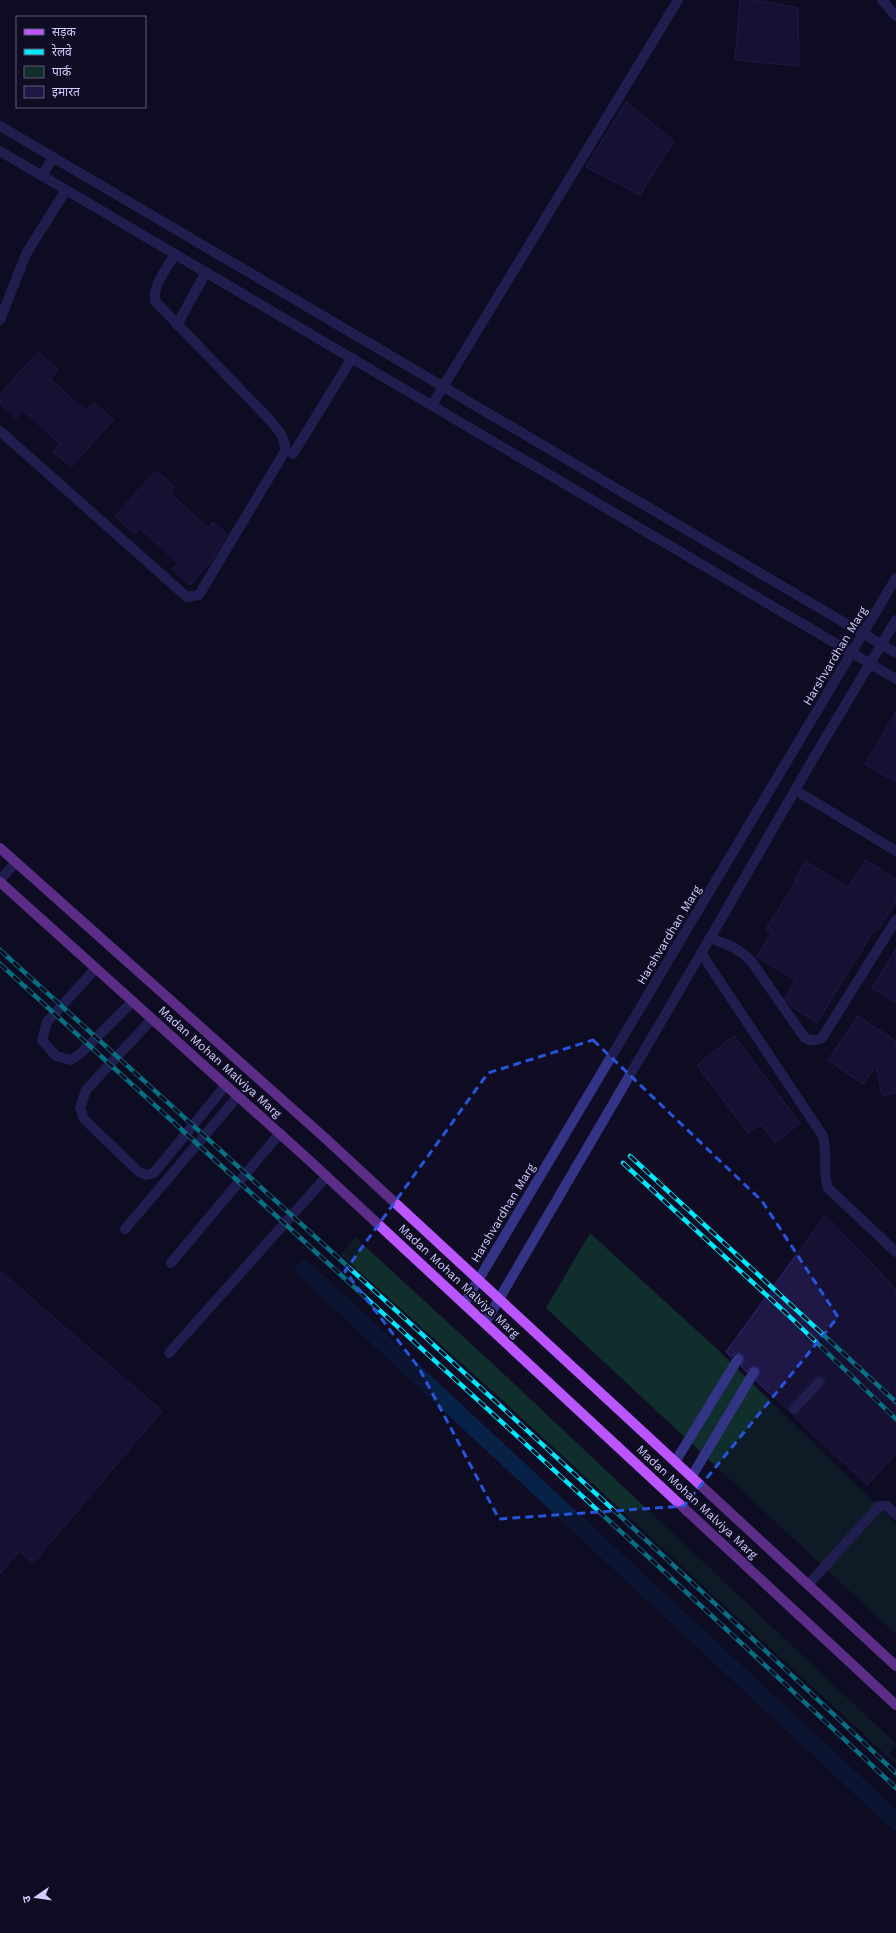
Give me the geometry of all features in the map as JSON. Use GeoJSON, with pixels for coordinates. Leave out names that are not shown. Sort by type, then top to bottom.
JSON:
{"type":"FeatureCollection","features":[{"type":"Feature","properties":{"kind":"main road","name":"Madan Mohan Malviya Marg"},"geometry":{"type":"LineString","coordinates":[[0,848],[320,1133],[896,1666]]}},
{"type":"Feature","properties":{"kind":"main road","name":"Madan Mohan Malviya Marg"},"geometry":{"type":"LineString","coordinates":[[0,881],[327,1176],[896,1705]]}},
{"type":"Feature","properties":{"kind":"street"},"geometry":{"type":"LineString","coordinates":[[432,405],[678,0]]}},
{"type":"Feature","properties":{"kind":"street"},"geometry":{"type":"LineString","coordinates":[[882,0],[896,16]]}},
{"type":"Feature","properties":{"kind":"street"},"geometry":{"type":"LineString","coordinates":[[0,126],[896,654]]}},
{"type":"Feature","properties":{"kind":"street"},"geometry":{"type":"LineString","coordinates":[[0,151],[896,679]]}},
{"type":"Feature","properties":{"kind":"street"},"geometry":{"type":"LineString","coordinates":[[42,176],[53,157]]}},
{"type":"Feature","properties":{"kind":"street"},"geometry":{"type":"LineString","coordinates":[[0,320],[26,254],[66,190]]}},
{"type":"Feature","properties":{"kind":"street"},"geometry":{"type":"LineString","coordinates":[[0,431],[187,597],[199,595],[285,451],[285,442],[283,436],[268,418],[154,302],[154,296],[176,254]]}},
{"type":"Feature","properties":{"kind":"street"},"geometry":{"type":"LineString","coordinates":[[177,325],[206,272]]}},
{"type":"Feature","properties":{"kind":"street"},"geometry":{"type":"LineString","coordinates":[[294,454],[352,358]]}},
{"type":"Feature","properties":{"kind":"street","name":"Harshvardhan Marg"},"geometry":{"type":"LineString","coordinates":[[464,1304],[896,578]]}},
{"type":"Feature","properties":{"kind":"street"},"geometry":{"type":"LineString","coordinates":[[484,1323],[896,620]]}},
{"type":"Feature","properties":{"kind":"street"},"geometry":{"type":"LineString","coordinates":[[795,790],[896,851]]}},
{"type":"Feature","properties":{"kind":"street"},"geometry":{"type":"LineString","coordinates":[[0,881],[16,862]]}},
{"type":"Feature","properties":{"kind":"street"},"geometry":{"type":"LineString","coordinates":[[710,938],[737,948],[743,952],[751,960],[805,1038],[810,1041],[816,1041],[822,1038],[896,920]]}},
{"type":"Feature","properties":{"kind":"street"},"geometry":{"type":"LineString","coordinates":[[702,953],[823,1136],[825,1144],[826,1181],[828,1188],[896,1252]]}},
{"type":"Feature","properties":{"kind":"street"},"geometry":{"type":"LineString","coordinates":[[96,968],[47,1022],[42,1040],[56,1056],[71,1060],[81,1053],[133,1001]]}},
{"type":"Feature","properties":{"kind":"street"},"geometry":{"type":"LineString","coordinates":[[152,1019],[86,1090],[80,1108],[84,1119],[139,1172],[146,1174],[154,1173],[226,1086]]}},
{"type":"Feature","properties":{"kind":"street"},"geometry":{"type":"LineString","coordinates":[[125,1229],[238,1096]]}},
{"type":"Feature","properties":{"kind":"street"},"geometry":{"type":"LineString","coordinates":[[171,1262],[280,1133]]}},
{"type":"Feature","properties":{"kind":"street"},"geometry":{"type":"LineString","coordinates":[[169,1353],[327,1176]]}},
{"type":"Feature","properties":{"kind":"street"},"geometry":{"type":"LineString","coordinates":[[675,1462],[738,1359]]}},
{"type":"Feature","properties":{"kind":"street"},"geometry":{"type":"LineString","coordinates":[[692,1476],[754,1372]]}},
{"type":"Feature","properties":{"kind":"street"},"geometry":{"type":"LineString","coordinates":[[794,1409],[818,1382]]}},
{"type":"Feature","properties":{"kind":"street"},"geometry":{"type":"LineString","coordinates":[[808,1585],[879,1506],[887,1506],[896,1515]]}},
{"type":"Feature","properties":{"kind":"highlighted area"},"geometry":{"type":"Polygon","coordinates":[[[593,1040],[762,1201],[838,1317],[684,1506],[499,1519],[419,1368],[345,1271],[488,1073],[593,1040]]]}},
{"type":"Feature","properties":{"kind":"green space"},"geometry":{"type":"Polygon","coordinates":[[[590,1233],[716,1348],[896,1524],[896,1634],[546,1308],[590,1233]]]}},
{"type":"Feature","properties":{"kind":"green space"},"geometry":{"type":"Polygon","coordinates":[[[355,1237],[506,1376],[896,1744],[889,1754],[896,1760],[896,1764],[500,1398],[341,1255],[355,1237]]]}},
{"type":"Feature","properties":{"kind":"building"},"geometry":{"type":"Polygon","coordinates":[[[740,0],[756,0],[798,8],[799,66],[735,60],[740,0]]]}},
{"type":"Feature","properties":{"kind":"building"},"geometry":{"type":"Polygon","coordinates":[[[626,102],[674,141],[640,195],[586,167],[626,102]]]}},
{"type":"Feature","properties":{"kind":"building"},"geometry":{"type":"Polygon","coordinates":[[[38,352],[58,370],[50,379],[86,411],[94,402],[113,420],[71,467],[53,452],[60,444],[23,410],[16,418],[0,403],[0,394],[38,352]]]}},
{"type":"Feature","properties":{"kind":"building"},"geometry":{"type":"Polygon","coordinates":[[[156,471],[175,487],[170,493],[208,528],[213,522],[227,535],[212,560],[190,585],[172,569],[178,563],[140,528],[135,534],[115,516],[156,471]]]}},
{"type":"Feature","properties":{"kind":"building"},"geometry":{"type":"Polygon","coordinates":[[[896,712],[896,782],[865,764],[896,712]]]}},
{"type":"Feature","properties":{"kind":"building"},"geometry":{"type":"Polygon","coordinates":[[[866,860],[896,879],[896,902],[877,931],[874,930],[817,1023],[791,1006],[785,998],[796,980],[757,957],[772,932],[766,929],[796,882],[794,881],[805,861],[848,887],[866,860]]]}},
{"type":"Feature","properties":{"kind":"building"},"geometry":{"type":"Polygon","coordinates":[[[896,949],[896,1003],[872,988],[896,949]]]}},
{"type":"Feature","properties":{"kind":"building"},"geometry":{"type":"Polygon","coordinates":[[[858,1016],[896,1041],[896,1093],[882,1096],[876,1066],[863,1084],[828,1060],[858,1016]]]}},
{"type":"Feature","properties":{"kind":"building"},"geometry":{"type":"Polygon","coordinates":[[[734,1036],[800,1123],[775,1143],[761,1124],[748,1133],[697,1065],[734,1036]]]}},
{"type":"Feature","properties":{"kind":"building"},"geometry":{"type":"Polygon","coordinates":[[[825,1215],[896,1289],[896,1454],[867,1485],[793,1415],[799,1413],[824,1386],[824,1378],[820,1376],[814,1378],[789,1405],[788,1410],[756,1381],[760,1372],[758,1367],[751,1366],[747,1372],[741,1366],[744,1360],[742,1354],[735,1353],[731,1357],[726,1352],[825,1215]]]}},
{"type":"Feature","properties":{"kind":"building"},"geometry":{"type":"Polygon","coordinates":[[[0,1271],[162,1411],[33,1563],[19,1551],[0,1574],[0,1271]]]}},
{"type":"Feature","properties":{"kind":"waterway"},"geometry":{"type":"LineString","coordinates":[[304,1269],[896,1821]]}},
{"type":"Feature","properties":{"kind":"railway"},"geometry":{"type":"LineString","coordinates":[[0,950],[562,1462],[896,1773]]}},
{"type":"Feature","properties":{"kind":"railway"},"geometry":{"type":"LineString","coordinates":[[0,964],[562,1477],[896,1788]]}},
{"type":"Feature","properties":{"kind":"railway"},"geometry":{"type":"LineString","coordinates":[[630,1156],[896,1402]]}},
{"type":"Feature","properties":{"kind":"railway"},"geometry":{"type":"LineString","coordinates":[[623,1163],[787,1314],[896,1419]]}}]}
